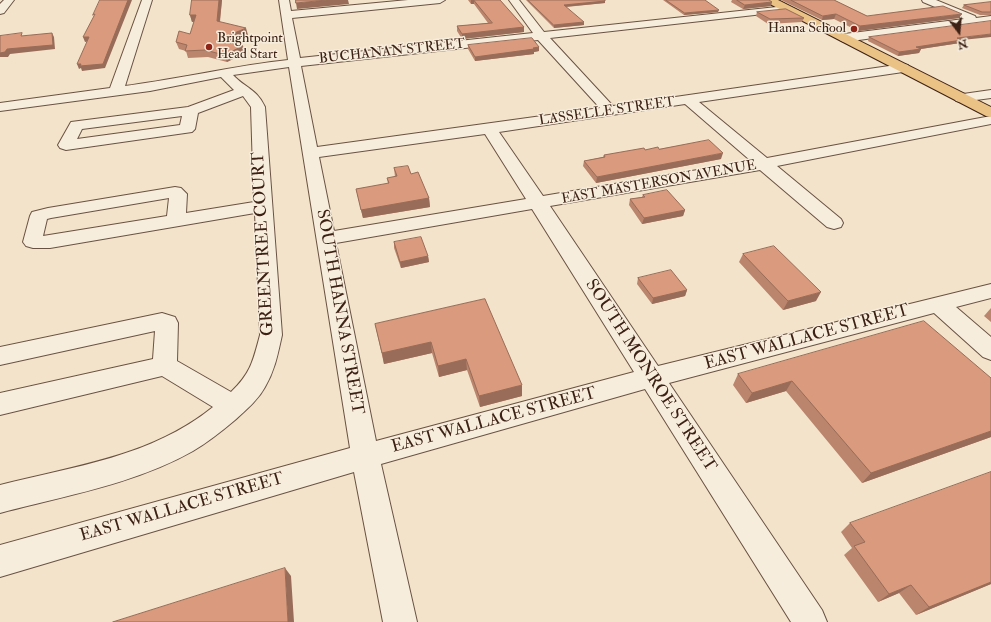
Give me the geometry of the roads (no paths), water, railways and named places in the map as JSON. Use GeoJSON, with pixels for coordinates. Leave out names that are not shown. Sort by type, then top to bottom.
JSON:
{"type":"FeatureCollection","features":[{"type":"Feature","properties":{"kind":"highway"},"geometry":{"type":"LineString","coordinates":[[770,0],[991,113]]}},
{"type":"Feature","properties":{"kind":"street"},"geometry":{"type":"LineString","coordinates":[[0,11],[9,0]]}},
{"type":"Feature","properties":{"kind":"street"},"geometry":{"type":"LineString","coordinates":[[116,92],[147,0]]}},
{"type":"Feature","properties":{"kind":"street"},"geometry":{"type":"LineString","coordinates":[[285,7],[440,0]]}},
{"type":"Feature","properties":{"kind":"street"},"geometry":{"type":"LineString","coordinates":[[514,0],[541,36],[609,110]]}},
{"type":"Feature","properties":{"kind":"street"},"geometry":{"type":"LineString","coordinates":[[927,0],[991,26]]}},
{"type":"Feature","properties":{"kind":"street","name":"SOUTH HANNA STREET"},"geometry":{"type":"LineString","coordinates":[[285,7],[325,239],[365,456],[400,622]]}},
{"type":"Feature","properties":{"kind":"street","name":"BUCHANAN STREET"},"geometry":{"type":"LineString","coordinates":[[0,108],[172,84],[224,72],[294,63],[786,9]]}},
{"type":"Feature","properties":{"kind":"street"},"geometry":{"type":"LineString","coordinates":[[844,38],[991,19]]}},
{"type":"Feature","properties":{"kind":"street","name":"LASSELLE STREET"},"geometry":{"type":"LineString","coordinates":[[310,153],[490,129],[609,110],[688,100],[903,68]]}},
{"type":"Feature","properties":{"kind":"street","name":"GREENTREE COURT"},"geometry":{"type":"LineString","coordinates":[[0,499],[148,459],[178,446],[204,430],[233,406],[256,380],[266,356],[271,335],[262,206],[258,107],[255,100],[246,90],[233,82],[224,72]]}},
{"type":"Feature","properties":{"kind":"street"},"geometry":{"type":"LineString","coordinates":[[191,111],[187,129],[66,145],[76,125],[191,111],[246,90]]}},
{"type":"Feature","properties":{"kind":"street"},"geometry":{"type":"LineString","coordinates":[[961,98],[991,94]]}},
{"type":"Feature","properties":{"kind":"street"},"geometry":{"type":"LineString","coordinates":[[688,100],[834,223]]}},
{"type":"Feature","properties":{"kind":"street","name":"EAST MASTERSON AVENUE"},"geometry":{"type":"LineString","coordinates":[[325,239],[539,204],[764,164],[991,120]]}},
{"type":"Feature","properties":{"kind":"street","name":"SOUTH MONROE STREET"},"geometry":{"type":"LineString","coordinates":[[490,129],[810,622]]}},
{"type":"Feature","properties":{"kind":"street"},"geometry":{"type":"LineString","coordinates":[[176,221],[178,194],[175,192],[48,213],[40,216],[33,237],[33,242],[50,242],[176,221],[262,206]]}},
{"type":"Feature","properties":{"kind":"street","name":"EAST WALLACE STREET"},"geometry":{"type":"LineString","coordinates":[[0,561],[365,456],[652,378],[991,291]]}},
{"type":"Feature","properties":{"kind":"street"},"geometry":{"type":"LineString","coordinates":[[938,304],[991,351]]}},
{"type":"Feature","properties":{"kind":"street"},"geometry":{"type":"LineString","coordinates":[[0,356],[162,321],[167,323],[165,366]]}},
{"type":"Feature","properties":{"kind":"street"},"geometry":{"type":"LineString","coordinates":[[0,404],[165,366],[233,406]]}},
{"type":"Feature","properties":{"kind":"place","name":"Hanna School"},"geometry":{"type":"Point","coordinates":[854,29]}},
{"type":"Feature","properties":{"kind":"place","name":"Brightpoint Head Start"},"geometry":{"type":"Point","coordinates":[209,47]}}]}
